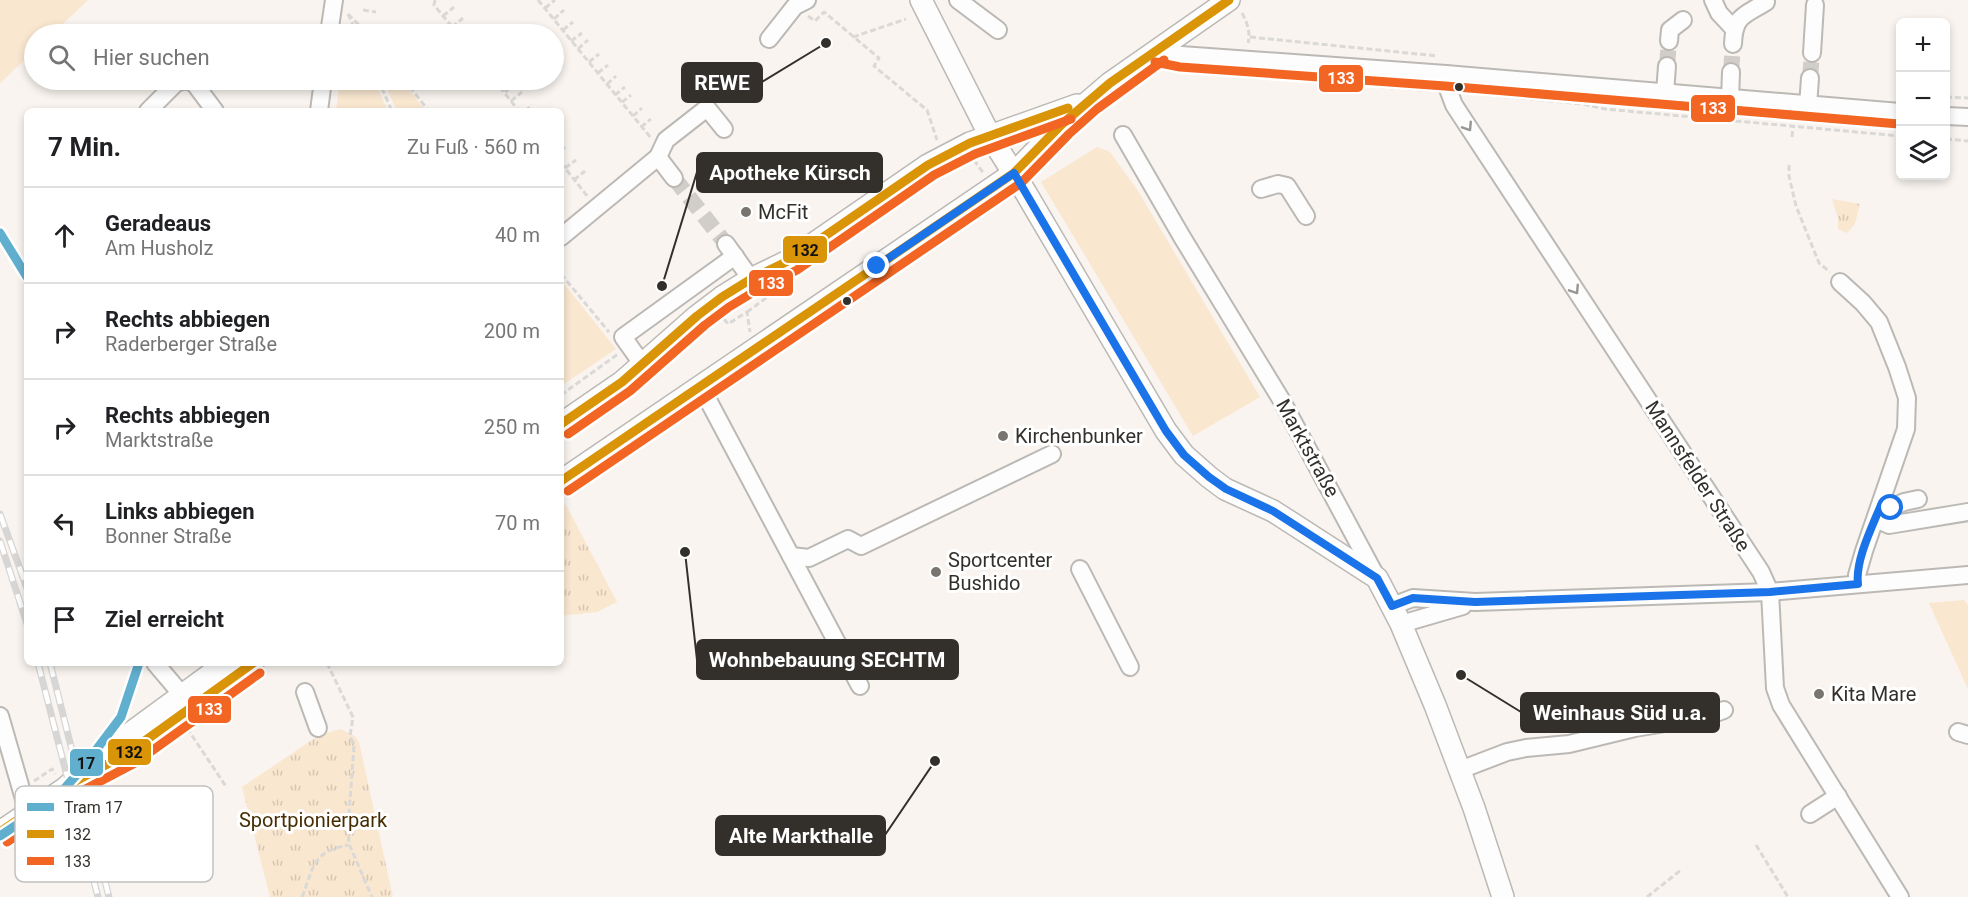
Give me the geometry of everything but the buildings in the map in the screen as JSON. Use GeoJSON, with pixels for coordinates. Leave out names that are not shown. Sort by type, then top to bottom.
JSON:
{"type":"FeatureCollection","features":[{"type":"Feature","properties":{"kind":"main road","name":"Marktstraße"},"geometry":{"type":"LineString","coordinates":[[921,0],[995,143],[1166,431],[1184,455],[1226,489],[1273,511],[1377,578],[1396,615],[1435,705],[1474,808],[1503,897]]}},
{"type":"Feature","properties":{"kind":"main road"},"geometry":{"type":"LineString","coordinates":[[564,479],[1014,173],[1089,100],[1157,50],[1234,5]]}},
{"type":"Feature","properties":{"kind":"main road"},"geometry":{"type":"LineString","coordinates":[[564,422],[622,382],[722,297],[751,279],[790,260],[928,165],[970,142],[995,143],[1089,100]]}},
{"type":"Feature","properties":{"kind":"main road"},"geometry":{"type":"LineString","coordinates":[[69,786],[128,753],[223,666]]}},
{"type":"Feature","properties":{"kind":"main road"},"geometry":{"type":"LineString","coordinates":[[181,706],[248,666]]}},
{"type":"Feature","properties":{"kind":"main road"},"geometry":{"type":"LineString","coordinates":[[0,832],[15,828]]}},
{"type":"Feature","properties":{"kind":"street"},"geometry":{"type":"LineString","coordinates":[[330,24],[334,0]]}},
{"type":"Feature","properties":{"kind":"street"},"geometry":{"type":"LineString","coordinates":[[958,0],[998,30]]}},
{"type":"Feature","properties":{"kind":"street"},"geometry":{"type":"LineString","coordinates":[[1713,0],[1733,36],[1737,21],[1766,2]]}},
{"type":"Feature","properties":{"kind":"street"},"geometry":{"type":"LineString","coordinates":[[769,39],[801,3]]}},
{"type":"Feature","properties":{"kind":"street"},"geometry":{"type":"LineString","coordinates":[[1812,53],[1815,5]]}},
{"type":"Feature","properties":{"kind":"street"},"geometry":{"type":"LineString","coordinates":[[1669,41],[1670,30],[1683,21]]}},
{"type":"Feature","properties":{"kind":"street"},"geometry":{"type":"LineString","coordinates":[[1157,50],[1181,55],[1446,74],[1896,112]]}},
{"type":"Feature","properties":{"kind":"street"},"geometry":{"type":"LineString","coordinates":[[1665,93],[1667,66]]}},
{"type":"Feature","properties":{"kind":"street"},"geometry":{"type":"LineString","coordinates":[[1730,99],[1731,72]]}},
{"type":"Feature","properties":{"kind":"street","name":"Mannsfelder Straße"},"geometry":{"type":"LineString","coordinates":[[1446,74],[1449,92],[1460,115],[1755,562],[1770,592],[1775,688],[1781,705],[1900,897]]}},
{"type":"Feature","properties":{"kind":"street"},"geometry":{"type":"LineString","coordinates":[[1808,106],[1810,78]]}},
{"type":"Feature","properties":{"kind":"street"},"geometry":{"type":"LineString","coordinates":[[151,108],[169,90]]}},
{"type":"Feature","properties":{"kind":"street"},"geometry":{"type":"LineString","coordinates":[[198,90],[208,108]]}},
{"type":"Feature","properties":{"kind":"street"},"geometry":{"type":"LineString","coordinates":[[319,108],[322,90]]}},
{"type":"Feature","properties":{"kind":"street"},"geometry":{"type":"LineString","coordinates":[[564,235],[660,154],[666,140],[707,108],[724,129]]}},
{"type":"Feature","properties":{"kind":"street"},"geometry":{"type":"LineString","coordinates":[[1950,116],[1968,117]]}},
{"type":"Feature","properties":{"kind":"street","name":"Marktstraße"},"geometry":{"type":"LineString","coordinates":[[1123,135],[1182,237],[1267,375],[1377,578]]}},
{"type":"Feature","properties":{"kind":"street"},"geometry":{"type":"LineString","coordinates":[[660,154],[674,178]]}},
{"type":"Feature","properties":{"kind":"street"},"geometry":{"type":"LineString","coordinates":[[1261,189],[1278,184],[1287,186],[1306,216]]}},
{"type":"Feature","properties":{"kind":"street"},"geometry":{"type":"LineString","coordinates":[[643,365],[623,337],[730,250],[751,279]]}},
{"type":"Feature","properties":{"kind":"street"},"geometry":{"type":"LineString","coordinates":[[1840,282],[1863,303],[1879,322],[1907,398],[1906,429],[1857,575],[1858,584]]}},
{"type":"Feature","properties":{"kind":"street"},"geometry":{"type":"LineString","coordinates":[[700,385],[860,686]]}},
{"type":"Feature","properties":{"kind":"street"},"geometry":{"type":"LineString","coordinates":[[790,556],[809,558],[848,539],[861,546],[1052,454]]}},
{"type":"Feature","properties":{"kind":"street"},"geometry":{"type":"LineString","coordinates":[[1878,512],[1918,499]]}},
{"type":"Feature","properties":{"kind":"street"},"geometry":{"type":"LineString","coordinates":[[1878,512],[1889,525],[1968,512]]}},
{"type":"Feature","properties":{"kind":"street"},"geometry":{"type":"LineString","coordinates":[[1080,569],[1130,667]]}},
{"type":"Feature","properties":{"kind":"street"},"geometry":{"type":"LineString","coordinates":[[1396,615],[1413,598],[1475,602],[1770,592],[1968,575]]}},
{"type":"Feature","properties":{"kind":"street"},"geometry":{"type":"LineString","coordinates":[[157,666],[181,706]]}},
{"type":"Feature","properties":{"kind":"street"},"geometry":{"type":"LineString","coordinates":[[305,692],[318,728]]}},
{"type":"Feature","properties":{"kind":"street"},"geometry":{"type":"LineString","coordinates":[[1460,770],[1507,752],[1569,744],[1635,728],[1708,716],[1724,710]]}},
{"type":"Feature","properties":{"kind":"street"},"geometry":{"type":"LineString","coordinates":[[0,716],[20,786]]}},
{"type":"Feature","properties":{"kind":"street"},"geometry":{"type":"LineString","coordinates":[[1809,814],[1838,796]]}},
{"type":"Feature","properties":{"kind":"path"},"geometry":{"type":"LineString","coordinates":[[435,0],[434,5],[450,24]]}},
{"type":"Feature","properties":{"kind":"path"},"geometry":{"type":"LineString","coordinates":[[538,0],[558,24]]}},
{"type":"Feature","properties":{"kind":"path"},"geometry":{"type":"LineString","coordinates":[[545,8],[555,0]]}},
{"type":"Feature","properties":{"kind":"path"},"geometry":{"type":"LineString","coordinates":[[801,3],[815,21],[824,12],[840,28],[879,58],[874,66],[905,95],[927,110],[937,140]]}},
{"type":"Feature","properties":{"kind":"path"},"geometry":{"type":"LineString","coordinates":[[1234,5],[1246,19],[1250,37]]}},
{"type":"Feature","properties":{"kind":"path"},"geometry":{"type":"LineString","coordinates":[[443,16],[454,7]]}},
{"type":"Feature","properties":{"kind":"path"},"geometry":{"type":"LineString","coordinates":[[363,10],[376,12]]}},
{"type":"Feature","properties":{"kind":"path"},"geometry":{"type":"LineString","coordinates":[[554,19],[564,10]]}},
{"type":"Feature","properties":{"kind":"path"},"geometry":{"type":"LineString","coordinates":[[347,13],[358,24]]}},
{"type":"Feature","properties":{"kind":"path"},"geometry":{"type":"LineString","coordinates":[[456,24],[463,18]]}},
{"type":"Feature","properties":{"kind":"path"},"geometry":{"type":"LineString","coordinates":[[853,37],[906,20]]}},
{"type":"Feature","properties":{"kind":"path"},"geometry":{"type":"LineString","coordinates":[[564,29],[573,22]]}},
{"type":"Feature","properties":{"kind":"path"},"geometry":{"type":"LineString","coordinates":[[564,31],[633,116],[660,154]]}},
{"type":"Feature","properties":{"kind":"path"},"geometry":{"type":"LineString","coordinates":[[572,41],[582,33]]}},
{"type":"Feature","properties":{"kind":"path"},"geometry":{"type":"LineString","coordinates":[[578,49],[588,40]]}},
{"type":"Feature","properties":{"kind":"path"},"geometry":{"type":"LineString","coordinates":[[589,62],[598,54]]}},
{"type":"Feature","properties":{"kind":"path"},"geometry":{"type":"LineString","coordinates":[[598,73],[608,65]]}},
{"type":"Feature","properties":{"kind":"path"},"geometry":{"type":"LineString","coordinates":[[607,84],[616,76]]}},
{"type":"Feature","properties":{"kind":"path"},"geometry":{"type":"LineString","coordinates":[[1374,86],[1583,104],[1605,109],[1896,136]]}},
{"type":"Feature","properties":{"kind":"path"},"geometry":{"type":"LineString","coordinates":[[615,94],[625,87]]}},
{"type":"Feature","properties":{"kind":"path"},"geometry":{"type":"LineString","coordinates":[[383,90],[391,108]]}},
{"type":"Feature","properties":{"kind":"path"},"geometry":{"type":"LineString","coordinates":[[412,90],[427,108]]}},
{"type":"Feature","properties":{"kind":"path"},"geometry":{"type":"LineString","coordinates":[[502,90],[517,108]]}},
{"type":"Feature","properties":{"kind":"path"},"geometry":{"type":"LineString","coordinates":[[504,93],[508,90]]}},
{"type":"Feature","properties":{"kind":"path"},"geometry":{"type":"LineString","coordinates":[[511,101],[522,92]]}},
{"type":"Feature","properties":{"kind":"path"},"geometry":{"type":"LineString","coordinates":[[622,102],[631,94]]}},
{"type":"Feature","properties":{"kind":"path"},"geometry":{"type":"LineString","coordinates":[[1950,97],[1968,98]]}},
{"type":"Feature","properties":{"kind":"path"},"geometry":{"type":"LineString","coordinates":[[528,108],[532,105]]}},
{"type":"Feature","properties":{"kind":"path"},"geometry":{"type":"LineString","coordinates":[[633,116],[642,108]]}},
{"type":"Feature","properties":{"kind":"path"},"geometry":{"type":"LineString","coordinates":[[641,127],[651,119]]}},
{"type":"Feature","properties":{"kind":"path"},"geometry":{"type":"LineString","coordinates":[[1792,137],[1793,127]]}},
{"type":"Feature","properties":{"kind":"path"},"geometry":{"type":"LineString","coordinates":[[1950,139],[1968,141]]}},
{"type":"Feature","properties":{"kind":"path"},"geometry":{"type":"LineString","coordinates":[[576,160],[565,169],[597,208]]}},
{"type":"Feature","properties":{"kind":"path"},"geometry":{"type":"LineString","coordinates":[[1789,165],[1789,176],[1796,206],[1820,263],[1840,282]]}},
{"type":"Feature","properties":{"kind":"path"},"geometry":{"type":"LineString","coordinates":[[574,180],[585,171]]}},
{"type":"Feature","properties":{"kind":"path"},"geometry":{"type":"LineString","coordinates":[[564,278],[613,337]]}},
{"type":"Feature","properties":{"kind":"path"},"geometry":{"type":"LineString","coordinates":[[722,297],[727,304],[718,312],[728,324],[781,287]]}},
{"type":"Feature","properties":{"kind":"path"},"geometry":{"type":"LineString","coordinates":[[747,312],[750,337],[752,339],[760,334],[764,342]]}},
{"type":"Feature","properties":{"kind":"path"},"geometry":{"type":"LineString","coordinates":[[328,666],[353,717],[350,736],[354,746],[348,828],[349,844],[372,897]]}},
{"type":"Feature","properties":{"kind":"path"},"geometry":{"type":"LineString","coordinates":[[181,706],[227,788]]}},
{"type":"Feature","properties":{"kind":"path"},"geometry":{"type":"LineString","coordinates":[[33,782],[52,769]]}},
{"type":"Feature","properties":{"kind":"path"},"geometry":{"type":"LineString","coordinates":[[302,897],[318,858],[330,849],[349,844]]}},
{"type":"Feature","properties":{"kind":"path"},"geometry":{"type":"LineString","coordinates":[[1756,845],[1788,897]]}},
{"type":"Feature","properties":{"kind":"path"},"geometry":{"type":"LineString","coordinates":[[1647,897],[1681,870]]}},
{"type":"Feature","properties":{"kind":"green space"},"geometry":{"type":"Polygon","coordinates":[[[0,0],[88,0],[63,24],[24,24],[24,60],[0,83],[0,0]]]}},
{"type":"Feature","properties":{"kind":"green space"},"geometry":{"type":"Polygon","coordinates":[[[339,90],[379,90],[387,108],[336,108],[339,90]]]}},
{"type":"Feature","properties":{"kind":"green space"},"geometry":{"type":"Polygon","coordinates":[[[388,90],[409,90],[424,108],[396,108],[388,90]]]}},
{"type":"Feature","properties":{"kind":"green space"},"geometry":{"type":"Polygon","coordinates":[[[1097,147],[1110,152],[1138,191],[1260,397],[1193,436],[1041,182],[1097,147]]]}},
{"type":"Feature","properties":{"kind":"green space"},"geometry":{"type":"Polygon","coordinates":[[[1832,199],[1860,204],[1855,224],[1847,233],[1838,229],[1838,218],[1832,199]]]}},
{"type":"Feature","properties":{"kind":"green space"},"geometry":{"type":"Polygon","coordinates":[[[564,284],[616,349],[564,384],[564,284]]]}},
{"type":"Feature","properties":{"kind":"green space"},"geometry":{"type":"Polygon","coordinates":[[[566,505],[617,602],[597,612],[564,616],[564,506],[566,505]]]}},
{"type":"Feature","properties":{"kind":"green space"},"geometry":{"type":"Polygon","coordinates":[[[1964,600],[1968,605],[1968,689],[1929,603],[1964,600]]]}},
{"type":"Feature","properties":{"kind":"green space","name":"Sportpionierpark"},"geometry":{"type":"Polygon","coordinates":[[[340,729],[355,736],[359,742],[393,897],[270,897],[242,787],[318,736],[340,729]]]}},
{"type":"Feature","properties":{"kind":"tunnel"},"geometry":{"type":"LineString","coordinates":[[1667,66],[1669,41]]}},
{"type":"Feature","properties":{"kind":"tunnel"},"geometry":{"type":"LineString","coordinates":[[1731,72],[1733,44]]}},
{"type":"Feature","properties":{"kind":"tunnel"},"geometry":{"type":"LineString","coordinates":[[1810,78],[1812,53]]}},
{"type":"Feature","properties":{"kind":"tunnel"},"geometry":{"type":"LineString","coordinates":[[674,178],[726,244]]}},
{"type":"Feature","properties":{"kind":"railway"},"geometry":{"type":"LineString","coordinates":[[0,514],[24,580]]}},
{"type":"Feature","properties":{"kind":"railway"},"geometry":{"type":"LineString","coordinates":[[0,541],[24,615]]}},
{"type":"Feature","properties":{"kind":"railway"},"geometry":{"type":"LineString","coordinates":[[39,666],[70,786]]}},
{"type":"Feature","properties":{"kind":"railway"},"geometry":{"type":"LineString","coordinates":[[51,666],[81,786]]}},
{"type":"Feature","properties":{"kind":"railway"},"geometry":{"type":"LineString","coordinates":[[94,882],[98,897]]}},
{"type":"Feature","properties":{"kind":"railway"},"geometry":{"type":"LineString","coordinates":[[105,882],[109,897]]}},
{"type":"Feature","properties":{"kind":"tram line","name":"17"},"geometry":{"type":"LineString","coordinates":[[0,233],[24,272]]}},
{"type":"Feature","properties":{"kind":"tram line","name":"17"},"geometry":{"type":"LineString","coordinates":[[67,786],[121,717],[138,666]]}},
{"type":"Feature","properties":{"kind":"tram line","name":"17"},"geometry":{"type":"LineString","coordinates":[[0,836],[15,826]]}},
{"type":"Feature","properties":{"kind":"transit line","name":"132"},"geometry":{"type":"LineString","coordinates":[[564,479],[1014,173],[1061,125],[1110,83],[1229,0]]}},
{"type":"Feature","properties":{"kind":"transit line","name":"133"},"geometry":{"type":"LineString","coordinates":[[568,491],[1021,183],[1097,109],[1164,60]]}},
{"type":"Feature","properties":{"kind":"transit line","name":"133"},"geometry":{"type":"LineString","coordinates":[[1155,62],[1180,67],[1445,86],[1896,124]]}},
{"type":"Feature","properties":{"kind":"transit line","name":"132"},"geometry":{"type":"LineString","coordinates":[[564,422],[622,382],[722,297],[751,279],[790,260],[928,165],[970,143],[1068,108]]}},
{"type":"Feature","properties":{"kind":"transit line","name":"133"},"geometry":{"type":"LineString","coordinates":[[568,434],[630,391],[705,325],[729,307],[797,270],[934,175],[975,154],[1071,119]]}},
{"type":"Feature","properties":{"kind":"transit line","name":"132"},"geometry":{"type":"LineString","coordinates":[[68,786],[128,753],[249,666]]}},
{"type":"Feature","properties":{"kind":"transit line","name":"133"},"geometry":{"type":"LineString","coordinates":[[91,786],[135,763],[260,673]]}},
{"type":"Feature","properties":{"kind":"transit line","name":"132"},"geometry":{"type":"LineString","coordinates":[[0,832],[15,822]]}},
{"type":"Feature","properties":{"kind":"transit line","name":"133"},"geometry":{"type":"LineString","coordinates":[[7,842],[15,836]]}},
{"type":"Feature","properties":{"kind":"place","name":"REWE"},"geometry":{"type":"Point","coordinates":[826,43]}},
{"type":"Feature","properties":{"kind":"place","name":"McFit"},"geometry":{"type":"Point","coordinates":[746,212]}},
{"type":"Feature","properties":{"kind":"place","name":"Apotheke Kürsch"},"geometry":{"type":"Point","coordinates":[662,286]}},
{"type":"Feature","properties":{"kind":"place","name":"Kirchenbunker"},"geometry":{"type":"Point","coordinates":[1003,436]}},
{"type":"Feature","properties":{"kind":"place","name":"Wohnbebauung SECHTM"},"geometry":{"type":"Point","coordinates":[685,552]}},
{"type":"Feature","properties":{"kind":"place","name":"Sportcenter Bushido"},"geometry":{"type":"Point","coordinates":[936,572]}},
{"type":"Feature","properties":{"kind":"place","name":"Weinhaus Süd u.a."},"geometry":{"type":"Point","coordinates":[1461,675]}},
{"type":"Feature","properties":{"kind":"place","name":"Kita Mare"},"geometry":{"type":"Point","coordinates":[1819,694]}},
{"type":"Feature","properties":{"kind":"place","name":"Alte Markthalle"},"geometry":{"type":"Point","coordinates":[935,761]}},
{"type":"Feature","properties":{"kind":"route"},"geometry":{"type":"LineString","coordinates":[[877,266],[1014,173],[1166,431],[1184,455],[1226,489],[1273,511],[1377,578],[1392,606],[1413,598],[1475,602],[1770,592],[1858,584],[1857,575],[1864,550],[1881,505],[1891,508]]}}]}
